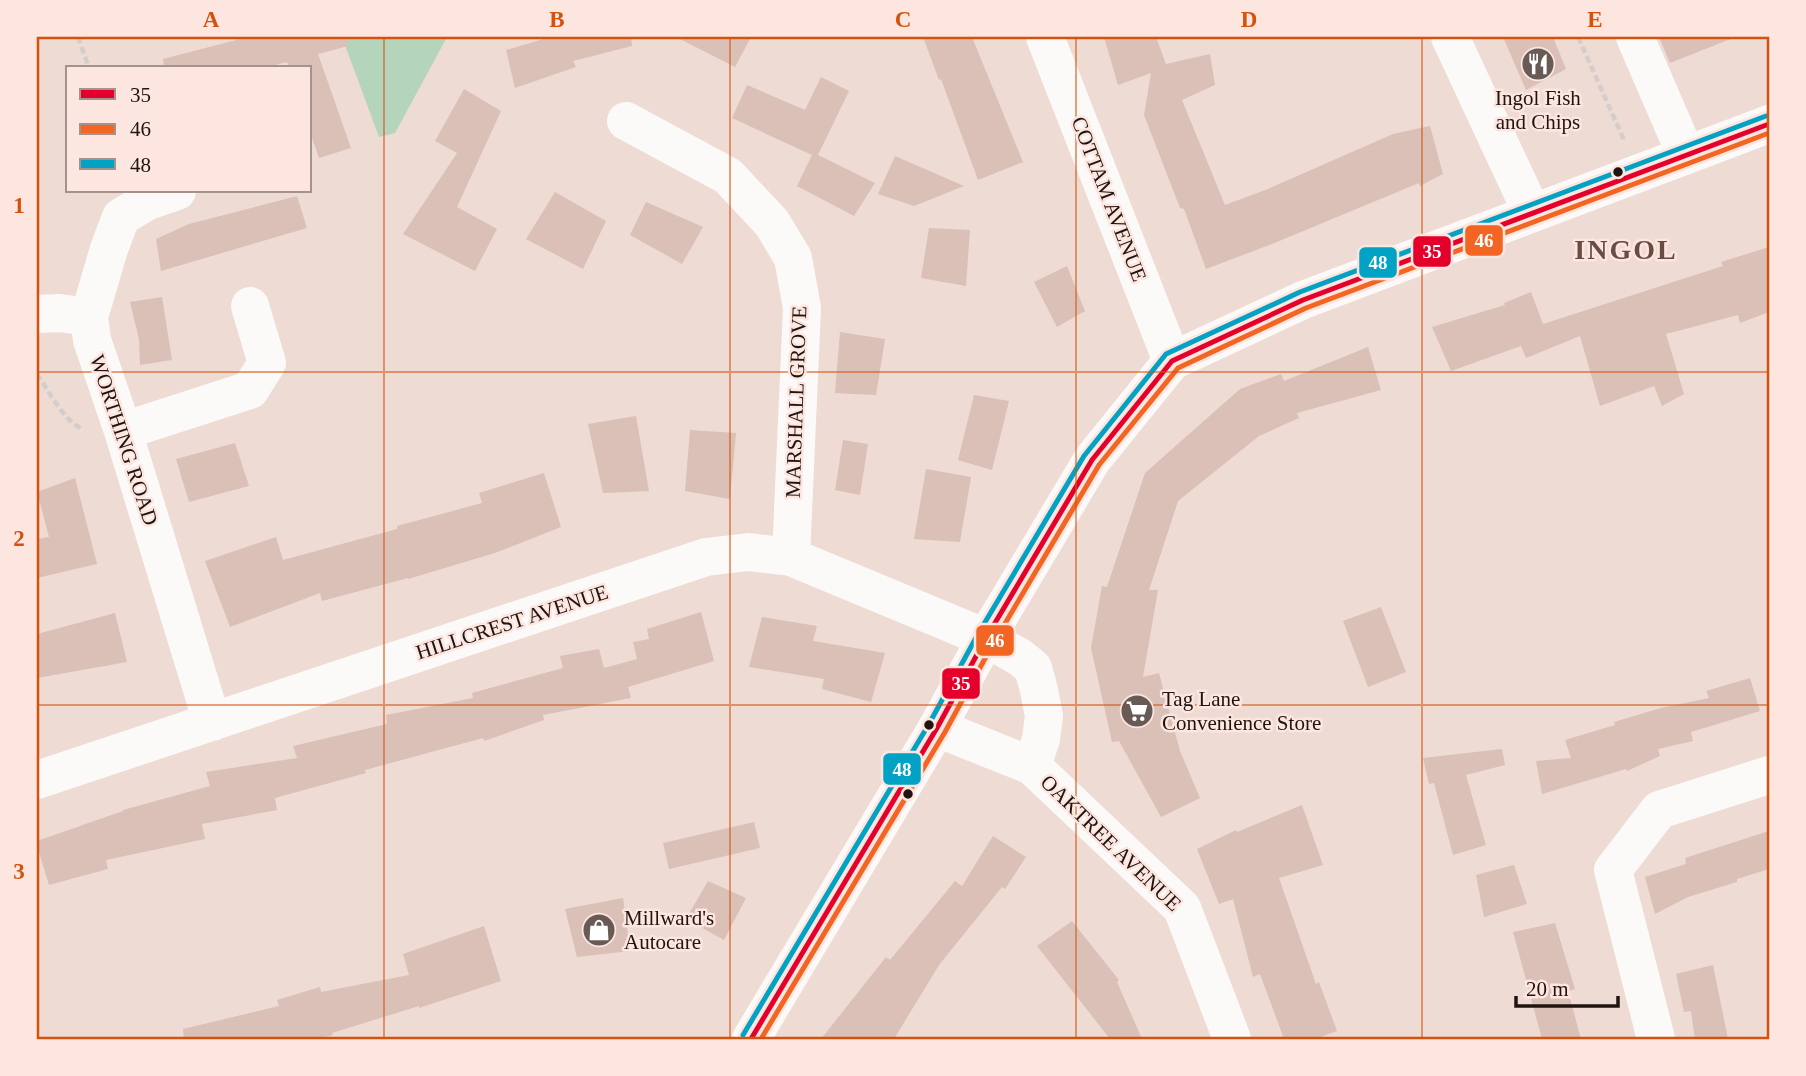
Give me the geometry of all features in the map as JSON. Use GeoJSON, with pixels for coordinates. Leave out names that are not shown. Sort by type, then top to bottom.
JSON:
{"type":"FeatureCollection","features":[{"type":"Feature","properties":{"kind":"street","name":"COTTAM AVENUE"},"geometry":{"type":"LineString","coordinates":[[1045,37],[1172,362]]}},
{"type":"Feature","properties":{"kind":"street"},"geometry":{"type":"LineString","coordinates":[[1450,37],[1532,213]]}},
{"type":"Feature","properties":{"kind":"street"},"geometry":{"type":"LineString","coordinates":[[1635,37],[1686,155]]}},
{"type":"Feature","properties":{"kind":"street","name":"MARSHALL GROVE"},"geometry":{"type":"LineString","coordinates":[[626,121],[728,176],[772,223],[793,258],[802,308],[791,557]]}},
{"type":"Feature","properties":{"kind":"street"},"geometry":{"type":"LineString","coordinates":[[751,1039],[937,728],[986,638],[1092,460],[1172,362],[1303,300],[1769,124]]}},
{"type":"Feature","properties":{"kind":"street","name":"WORTHING ROAD"},"geometry":{"type":"LineString","coordinates":[[174,192],[148,201],[121,217],[89,317],[92,340],[212,722]]}},
{"type":"Feature","properties":{"kind":"street"},"geometry":{"type":"LineString","coordinates":[[122,431],[250,390],[267,363],[250,306]]}},
{"type":"Feature","properties":{"kind":"street"},"geometry":{"type":"LineString","coordinates":[[37,314],[59,313],[89,317]]}},
{"type":"Feature","properties":{"kind":"street","name":"HILLCREST AVENUE"},"geometry":{"type":"LineString","coordinates":[[37,780],[706,557],[749,552],[791,557],[986,638]]}},
{"type":"Feature","properties":{"kind":"street","name":"OAKTREE AVENUE"},"geometry":{"type":"LineString","coordinates":[[986,638],[1033,668],[1044,716],[1041,739],[1032,766]]}},
{"type":"Feature","properties":{"kind":"street","name":"OAKTREE AVENUE"},"geometry":{"type":"LineString","coordinates":[[937,728],[1032,766],[1182,908],[1232,1039]]}},
{"type":"Feature","properties":{"kind":"street"},"geometry":{"type":"LineString","coordinates":[[1656,1039],[1613,870],[1659,810],[1769,775]]}},
{"type":"Feature","properties":{"kind":"path"},"geometry":{"type":"LineString","coordinates":[[78,37],[88,66]]}},
{"type":"Feature","properties":{"kind":"path"},"geometry":{"type":"LineString","coordinates":[[1578,37],[1638,173]]}},
{"type":"Feature","properties":{"kind":"path"},"geometry":{"type":"LineString","coordinates":[[37,374],[75,426],[101,436],[122,431]]}},
{"type":"Feature","properties":{"kind":"green space"},"geometry":{"type":"Polygon","coordinates":[[[342,37],[447,37],[395,133],[379,137],[342,37]]]}},
{"type":"Feature","properties":{"kind":"building"},"geometry":{"type":"Polygon","coordinates":[[[248,37],[347,37],[348,46],[318,54],[351,148],[319,158],[312,138],[312,66],[288,66],[287,62],[271,66],[164,66],[163,59],[248,37]]]}},
{"type":"Feature","properties":{"kind":"building"},"geometry":{"type":"Polygon","coordinates":[[[550,37],[631,37],[632,46],[573,61],[576,67],[515,88],[506,50],[550,37]]]}},
{"type":"Feature","properties":{"kind":"building"},"geometry":{"type":"Polygon","coordinates":[[[676,37],[751,37],[735,67],[676,37]]]}},
{"type":"Feature","properties":{"kind":"building"},"geometry":{"type":"Polygon","coordinates":[[[923,37],[972,37],[1023,162],[978,180],[923,37]]]}},
{"type":"Feature","properties":{"kind":"building"},"geometry":{"type":"Polygon","coordinates":[[[1104,37],[1156,37],[1166,64],[1210,54],[1215,85],[1182,100],[1225,205],[1393,134],[1430,126],[1443,174],[1420,186],[1419,183],[1206,269],[1144,115],[1151,73],[1118,85],[1104,37]]]}},
{"type":"Feature","properties":{"kind":"building"},"geometry":{"type":"Polygon","coordinates":[[[1503,37],[1553,37],[1566,69],[1526,90],[1503,37]]]}},
{"type":"Feature","properties":{"kind":"building"},"geometry":{"type":"Polygon","coordinates":[[[1659,37],[1733,37],[1733,38],[1670,63],[1659,37]]]}},
{"type":"Feature","properties":{"kind":"building"},"geometry":{"type":"Polygon","coordinates":[[[821,77],[849,91],[818,155],[875,183],[854,216],[797,186],[812,155],[732,118],[747,85],[805,110],[821,77]]]}},
{"type":"Feature","properties":{"kind":"building"},"geometry":{"type":"Polygon","coordinates":[[[464,89],[501,111],[457,207],[497,229],[475,271],[403,234],[457,153],[435,141],[464,89]]]}},
{"type":"Feature","properties":{"kind":"building"},"geometry":{"type":"Polygon","coordinates":[[[895,156],[964,186],[914,206],[878,194],[895,156]]]}},
{"type":"Feature","properties":{"kind":"building"},"geometry":{"type":"Polygon","coordinates":[[[555,192],[606,221],[583,269],[526,239],[555,192]]]}},
{"type":"Feature","properties":{"kind":"building"},"geometry":{"type":"Polygon","coordinates":[[[297,196],[307,228],[161,271],[156,239],[189,224],[297,196]]]}},
{"type":"Feature","properties":{"kind":"building"},"geometry":{"type":"Polygon","coordinates":[[[646,202],[703,227],[682,264],[630,235],[646,202]]]}},
{"type":"Feature","properties":{"kind":"building"},"geometry":{"type":"Polygon","coordinates":[[[929,228],[970,230],[966,286],[921,278],[929,228]]]}},
{"type":"Feature","properties":{"kind":"building"},"geometry":{"type":"Polygon","coordinates":[[[1769,247],[1769,312],[1740,323],[1738,315],[1666,334],[1684,394],[1662,406],[1654,386],[1600,406],[1580,336],[1526,358],[1521,346],[1451,371],[1432,327],[1505,305],[1504,303],[1531,292],[1543,324],[1723,266],[1721,262],[1769,247]]]}},
{"type":"Feature","properties":{"kind":"building"},"geometry":{"type":"Polygon","coordinates":[[[1067,266],[1085,311],[1057,327],[1034,282],[1067,266]]]}},
{"type":"Feature","properties":{"kind":"building"},"geometry":{"type":"Polygon","coordinates":[[[162,297],[172,360],[140,365],[139,339],[130,302],[162,297]]]}},
{"type":"Feature","properties":{"kind":"building"},"geometry":{"type":"Polygon","coordinates":[[[840,332],[885,339],[876,395],[835,393],[840,332]]]}},
{"type":"Feature","properties":{"kind":"building"},"geometry":{"type":"Polygon","coordinates":[[[1368,347],[1381,390],[1297,413],[1299,418],[1259,436],[1178,501],[1149,590],[1158,590],[1143,677],[1159,673],[1180,751],[1200,798],[1161,817],[1119,741],[1112,742],[1091,648],[1102,586],[1107,587],[1145,473],[1240,389],[1281,374],[1284,381],[1368,347]]]}},
{"type":"Feature","properties":{"kind":"building"},"geometry":{"type":"Polygon","coordinates":[[[974,395],[1009,401],[992,470],[958,460],[974,395]]]}},
{"type":"Feature","properties":{"kind":"building"},"geometry":{"type":"Polygon","coordinates":[[[636,416],[649,491],[603,493],[588,424],[636,416]]]}},
{"type":"Feature","properties":{"kind":"building"},"geometry":{"type":"Polygon","coordinates":[[[690,430],[736,433],[730,499],[685,491],[690,430]]]}},
{"type":"Feature","properties":{"kind":"building"},"geometry":{"type":"Polygon","coordinates":[[[843,440],[868,444],[860,495],[835,490],[843,440]]]}},
{"type":"Feature","properties":{"kind":"building"},"geometry":{"type":"Polygon","coordinates":[[[235,443],[249,486],[189,502],[176,459],[235,443]]]}},
{"type":"Feature","properties":{"kind":"building"},"geometry":{"type":"Polygon","coordinates":[[[926,469],[971,477],[960,542],[914,539],[926,469]]]}},
{"type":"Feature","properties":{"kind":"building"},"geometry":{"type":"Polygon","coordinates":[[[544,473],[561,527],[495,553],[408,579],[322,601],[320,593],[230,627],[205,561],[276,537],[283,560],[482,503],[479,493],[544,473]]]}},
{"type":"Feature","properties":{"kind":"building"},"geometry":{"type":"Polygon","coordinates":[[[75,478],[97,564],[37,578],[37,539],[49,537],[37,492],[75,478]]]}},
{"type":"Feature","properties":{"kind":"building"},"geometry":{"type":"Polygon","coordinates":[[[1381,607],[1406,672],[1368,687],[1343,621],[1381,607]]]}},
{"type":"Feature","properties":{"kind":"building"},"geometry":{"type":"Polygon","coordinates":[[[701,612],[714,661],[628,687],[631,698],[543,715],[544,720],[484,741],[483,738],[365,770],[366,773],[275,798],[277,810],[202,824],[205,839],[106,860],[108,869],[49,885],[37,841],[123,810],[210,786],[206,772],[297,758],[293,746],[387,724],[386,715],[473,698],[472,693],[563,668],[560,656],[599,649],[604,668],[637,659],[633,642],[649,639],[647,629],[701,612]]]}},
{"type":"Feature","properties":{"kind":"building"},"geometry":{"type":"Polygon","coordinates":[[[115,613],[127,662],[37,678],[37,634],[115,613]]]}},
{"type":"Feature","properties":{"kind":"building"},"geometry":{"type":"Polygon","coordinates":[[[762,617],[817,626],[813,641],[885,653],[871,702],[822,689],[824,679],[749,667],[762,617]]]}},
{"type":"Feature","properties":{"kind":"building"},"geometry":{"type":"Polygon","coordinates":[[[1750,678],[1760,711],[1691,732],[1693,741],[1658,749],[1660,756],[1627,771],[1626,769],[1542,794],[1536,761],[1571,758],[1565,740],[1661,708],[1709,698],[1706,691],[1750,678]]]}},
{"type":"Feature","properties":{"kind":"building"},"geometry":{"type":"Polygon","coordinates":[[[1502,749],[1505,765],[1466,775],[1486,845],[1453,855],[1434,783],[1429,784],[1423,758],[1502,749]]]}},
{"type":"Feature","properties":{"kind":"building"},"geometry":{"type":"Polygon","coordinates":[[[1302,805],[1323,865],[1279,878],[1316,984],[1319,982],[1337,1031],[1315,1039],[1284,1039],[1260,974],[1253,977],[1233,899],[1219,904],[1197,849],[1236,830],[1237,832],[1302,805]]]}},
{"type":"Feature","properties":{"kind":"building"},"geometry":{"type":"Polygon","coordinates":[[[754,822],[760,848],[669,869],[663,843],[754,822]]]}},
{"type":"Feature","properties":{"kind":"building"},"geometry":{"type":"Polygon","coordinates":[[[1769,831],[1769,869],[1688,897],[1655,914],[1645,877],[1686,864],[1685,858],[1769,831]]]}},
{"type":"Feature","properties":{"kind":"building"},"geometry":{"type":"Polygon","coordinates":[[[993,836],[1026,857],[1005,889],[1002,887],[939,965],[894,1039],[821,1039],[886,957],[890,960],[955,881],[962,886],[993,836]]]}},
{"type":"Feature","properties":{"kind":"building"},"geometry":{"type":"Polygon","coordinates":[[[1514,865],[1527,904],[1484,917],[1476,875],[1514,865]]]}},
{"type":"Feature","properties":{"kind":"building"},"geometry":{"type":"Polygon","coordinates":[[[708,881],[746,898],[724,940],[686,919],[708,881]]]}},
{"type":"Feature","properties":{"kind":"building","name":"Millward's Autocare"},"geometry":{"type":"Polygon","coordinates":[[[623,898],[630,951],[577,957],[565,909],[623,898]]]}},
{"type":"Feature","properties":{"kind":"building"},"geometry":{"type":"Polygon","coordinates":[[[1072,921],[1119,980],[1117,982],[1142,1039],[1110,1039],[1037,946],[1072,921]]]}},
{"type":"Feature","properties":{"kind":"building"},"geometry":{"type":"Polygon","coordinates":[[[1555,923],[1575,989],[1568,991],[1581,1039],[1542,1039],[1513,932],[1555,923]]]}},
{"type":"Feature","properties":{"kind":"building"},"geometry":{"type":"Polygon","coordinates":[[[484,926],[501,981],[315,1039],[184,1039],[183,1029],[279,1006],[277,1000],[320,987],[321,992],[409,975],[403,954],[484,926]]]}},
{"type":"Feature","properties":{"kind":"building"},"geometry":{"type":"Polygon","coordinates":[[[1713,965],[1728,1039],[1695,1039],[1691,1011],[1684,1012],[1676,974],[1713,965]]]}},
{"type":"Feature","properties":{"kind":"transit line","name":"48"},"geometry":{"type":"LineString","coordinates":[[743,1035],[929,724],[978,634],[1084,456],[1166,354],[1300,292],[1766,116]]}},
{"type":"Feature","properties":{"kind":"transit line","name":"35"},"geometry":{"type":"LineString","coordinates":[[751,1039],[937,728],[986,638],[1092,460],[1172,361],[1303,300],[1769,124]]}},
{"type":"Feature","properties":{"kind":"transit line","name":"46"},"geometry":{"type":"LineString","coordinates":[[761,1039],[945,732],[994,642],[1099,465],[1178,368],[1306,308],[1769,133]]}},
{"type":"Feature","properties":{"kind":"place","name":"Ingol Fish and Chips"},"geometry":{"type":"Point","coordinates":[1538,64]}},
{"type":"Feature","properties":{"kind":"place","name":"Tag Lane Convenience Store"},"geometry":{"type":"Point","coordinates":[1137,711]}},
{"type":"Feature","properties":{"kind":"place","name":"Millward's Autocare"},"geometry":{"type":"Point","coordinates":[599,930]}},
{"type":"Feature","properties":{"kind":"district","name":"INGOL"},"geometry":{"type":"Point","coordinates":[1626,249]}}]}
